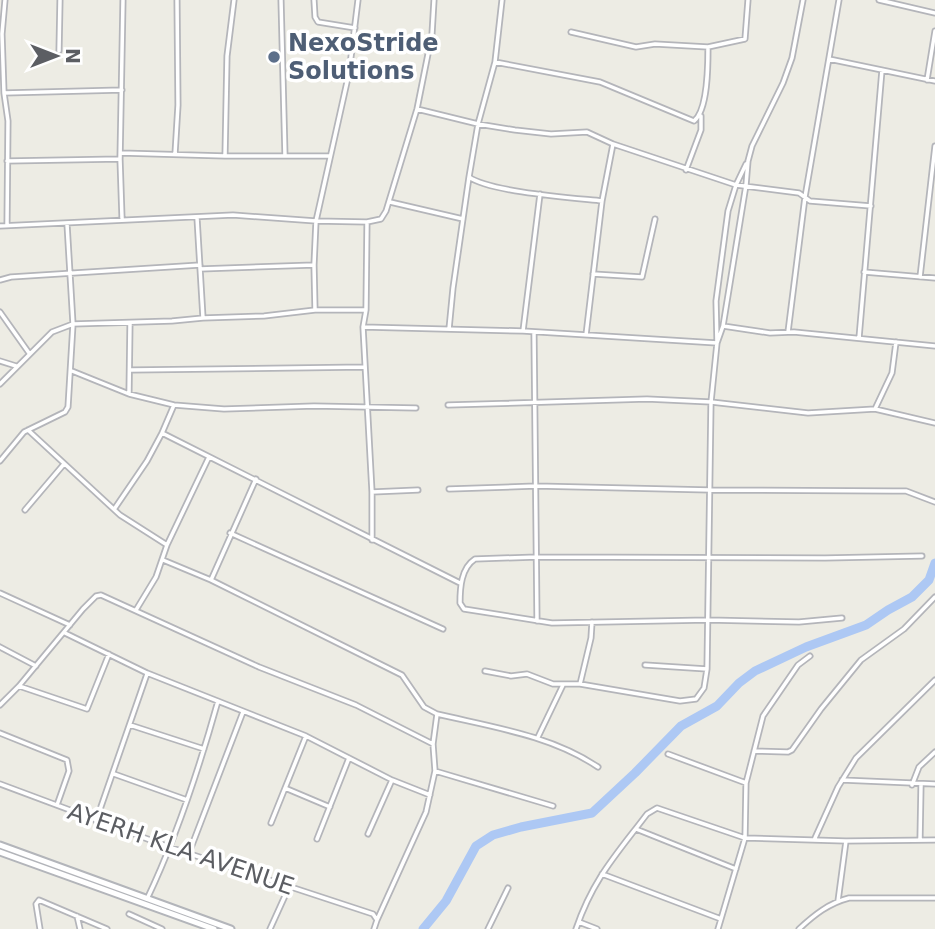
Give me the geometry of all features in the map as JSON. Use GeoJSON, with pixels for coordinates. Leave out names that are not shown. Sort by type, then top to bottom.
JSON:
{"type":"FeatureCollection","features":[{"type":"Feature","properties":{"kind":"main road"},"geometry":{"type":"LineString","coordinates":[[0,845],[17,855],[213,929]]}},
{"type":"Feature","properties":{"kind":"main road"},"geometry":{"type":"LineString","coordinates":[[0,852],[17,855],[231,929]]}},
{"type":"Feature","properties":{"kind":"street"},"geometry":{"type":"LineString","coordinates":[[5,0],[2,34],[8,121],[7,225]]}},
{"type":"Feature","properties":{"kind":"street"},"geometry":{"type":"LineString","coordinates":[[59,51],[60,0]]}},
{"type":"Feature","properties":{"kind":"street"},"geometry":{"type":"LineString","coordinates":[[122,219],[120,159],[123,0]]}},
{"type":"Feature","properties":{"kind":"street"},"geometry":{"type":"LineString","coordinates":[[175,154],[178,105],[177,0]]}},
{"type":"Feature","properties":{"kind":"street"},"geometry":{"type":"LineString","coordinates":[[225,156],[228,44],[234,0]]}},
{"type":"Feature","properties":{"kind":"street"},"geometry":{"type":"LineString","coordinates":[[281,0],[285,156]]}},
{"type":"Feature","properties":{"kind":"street"},"geometry":{"type":"LineString","coordinates":[[314,0],[318,22],[355,29]]}},
{"type":"Feature","properties":{"kind":"street"},"geometry":{"type":"LineString","coordinates":[[315,310],[316,220],[349,74],[358,0]]}},
{"type":"Feature","properties":{"kind":"street"},"geometry":{"type":"LineString","coordinates":[[0,226],[233,215],[367,222],[382,219],[417,109],[432,34],[434,0]]}},
{"type":"Feature","properties":{"kind":"street"},"geometry":{"type":"LineString","coordinates":[[449,330],[469,177],[478,124],[495,62],[502,0]]}},
{"type":"Feature","properties":{"kind":"street"},"geometry":{"type":"LineString","coordinates":[[571,32],[636,47],[654,44],[708,47],[745,38],[748,0]]}},
{"type":"Feature","properties":{"kind":"street"},"geometry":{"type":"LineString","coordinates":[[716,343],[723,326],[748,161],[752,146],[783,83],[792,58],[803,0]]}},
{"type":"Feature","properties":{"kind":"street"},"geometry":{"type":"LineString","coordinates":[[788,332],[805,197],[839,0]]}},
{"type":"Feature","properties":{"kind":"street"},"geometry":{"type":"LineString","coordinates":[[878,0],[935,13]]}},
{"type":"Feature","properties":{"kind":"street"},"geometry":{"type":"LineString","coordinates":[[914,8],[916,0]]}},
{"type":"Feature","properties":{"kind":"street"},"geometry":{"type":"LineString","coordinates":[[927,80],[935,30]]}},
{"type":"Feature","properties":{"kind":"street"},"geometry":{"type":"LineString","coordinates":[[686,170],[701,130],[708,47]]}},
{"type":"Feature","properties":{"kind":"street"},"geometry":{"type":"LineString","coordinates":[[829,59],[935,81]]}},
{"type":"Feature","properties":{"kind":"street"},"geometry":{"type":"LineString","coordinates":[[495,62],[600,82],[688,121],[694,121],[701,116]]}},
{"type":"Feature","properties":{"kind":"street"},"geometry":{"type":"LineString","coordinates":[[859,338],[882,70]]}},
{"type":"Feature","properties":{"kind":"street"},"geometry":{"type":"LineString","coordinates":[[4,93],[122,90]]}},
{"type":"Feature","properties":{"kind":"street"},"geometry":{"type":"LineString","coordinates":[[417,109],[478,124],[551,134],[587,132],[612,144],[736,185],[799,193],[810,201],[871,206]]}},
{"type":"Feature","properties":{"kind":"street"},"geometry":{"type":"LineString","coordinates":[[586,335],[602,201],[612,144]]}},
{"type":"Feature","properties":{"kind":"street"},"geometry":{"type":"LineString","coordinates":[[920,277],[935,146]]}},
{"type":"Feature","properties":{"kind":"street"},"geometry":{"type":"LineString","coordinates":[[121,153],[330,156]]}},
{"type":"Feature","properties":{"kind":"street"},"geometry":{"type":"LineString","coordinates":[[7,161],[120,159]]}},
{"type":"Feature","properties":{"kind":"street"},"geometry":{"type":"LineString","coordinates":[[485,671],[506,676],[527,674],[549,683],[580,684],[690,701],[702,692],[707,669],[711,402],[716,302],[728,211],[736,185],[748,161]]}},
{"type":"Feature","properties":{"kind":"street"},"geometry":{"type":"LineString","coordinates":[[469,177],[486,184],[540,194],[602,201]]}},
{"type":"Feature","properties":{"kind":"street"},"geometry":{"type":"LineString","coordinates":[[523,331],[540,194]]}},
{"type":"Feature","properties":{"kind":"street"},"geometry":{"type":"LineString","coordinates":[[389,202],[463,219]]}},
{"type":"Feature","properties":{"kind":"street"},"geometry":{"type":"LineString","coordinates":[[197,218],[203,318]]}},
{"type":"Feature","properties":{"kind":"street"},"geometry":{"type":"LineString","coordinates":[[593,274],[642,277],[655,219]]}},
{"type":"Feature","properties":{"kind":"street"},"geometry":{"type":"LineString","coordinates":[[367,222],[366,310],[363,327],[372,540]]}},
{"type":"Feature","properties":{"kind":"street"},"geometry":{"type":"LineString","coordinates":[[0,461],[21,435],[67,410],[72,370],[72,324],[67,224]]}},
{"type":"Feature","properties":{"kind":"street"},"geometry":{"type":"LineString","coordinates":[[0,280],[11,277],[200,267],[314,265]]}},
{"type":"Feature","properties":{"kind":"street"},"geometry":{"type":"LineString","coordinates":[[864,272],[935,278]]}},
{"type":"Feature","properties":{"kind":"street"},"geometry":{"type":"LineString","coordinates":[[0,384],[52,332],[72,324],[264,316],[315,310],[366,310]]}},
{"type":"Feature","properties":{"kind":"street"},"geometry":{"type":"LineString","coordinates":[[0,312],[29,354]]}},
{"type":"Feature","properties":{"kind":"street"},"geometry":{"type":"LineString","coordinates":[[129,394],[131,323]]}},
{"type":"Feature","properties":{"kind":"street"},"geometry":{"type":"LineString","coordinates":[[723,326],[770,333],[788,332],[935,346]]}},
{"type":"Feature","properties":{"kind":"street"},"geometry":{"type":"LineString","coordinates":[[363,327],[523,331],[716,343]]}},
{"type":"Feature","properties":{"kind":"street"},"geometry":{"type":"LineString","coordinates":[[534,332],[537,621]]}},
{"type":"Feature","properties":{"kind":"street"},"geometry":{"type":"LineString","coordinates":[[875,409],[892,373],[896,342]]}},
{"type":"Feature","properties":{"kind":"street"},"geometry":{"type":"LineString","coordinates":[[0,361],[16,366]]}},
{"type":"Feature","properties":{"kind":"street"},"geometry":{"type":"LineString","coordinates":[[131,370],[365,368]]}},
{"type":"Feature","properties":{"kind":"street"},"geometry":{"type":"LineString","coordinates":[[72,370],[129,394],[174,405],[224,409],[314,406],[416,408]]}},
{"type":"Feature","properties":{"kind":"street"},"geometry":{"type":"LineString","coordinates":[[448,405],[631,399],[711,402],[808,413],[875,409],[935,423]]}},
{"type":"Feature","properties":{"kind":"street"},"geometry":{"type":"LineString","coordinates":[[115,509],[147,461],[174,405]]}},
{"type":"Feature","properties":{"kind":"street"},"geometry":{"type":"LineString","coordinates":[[28,430],[125,518],[167,545]]}},
{"type":"Feature","properties":{"kind":"street"},"geometry":{"type":"LineString","coordinates":[[162,433],[460,583]]}},
{"type":"Feature","properties":{"kind":"street"},"geometry":{"type":"LineString","coordinates":[[136,610],[156,577],[167,545],[209,457]]}},
{"type":"Feature","properties":{"kind":"street"},"geometry":{"type":"LineString","coordinates":[[25,510],[64,464]]}},
{"type":"Feature","properties":{"kind":"street"},"geometry":{"type":"LineString","coordinates":[[211,580],[256,479]]}},
{"type":"Feature","properties":{"kind":"street"},"geometry":{"type":"LineString","coordinates":[[449,489],[536,486],[906,491],[935,502]]}},
{"type":"Feature","properties":{"kind":"street"},"geometry":{"type":"LineString","coordinates":[[372,492],[418,490]]}},
{"type":"Feature","properties":{"kind":"street"},"geometry":{"type":"LineString","coordinates":[[230,533],[443,629]]}},
{"type":"Feature","properties":{"kind":"street"},"geometry":{"type":"LineString","coordinates":[[842,618],[799,622],[537,621],[462,608],[460,583],[474,559],[922,556]]}},
{"type":"Feature","properties":{"kind":"street"},"geometry":{"type":"LineString","coordinates":[[163,560],[211,580],[402,675],[418,701],[437,714],[538,737],[579,755],[598,767]]}},
{"type":"Feature","properties":{"kind":"street"},"geometry":{"type":"LineString","coordinates":[[0,593],[70,625]]}},
{"type":"Feature","properties":{"kind":"street"},"geometry":{"type":"LineString","coordinates":[[0,705],[19,687],[98,594],[259,667],[356,705],[433,744]]}},
{"type":"Feature","properties":{"kind":"street"},"geometry":{"type":"LineString","coordinates":[[754,751],[792,750],[861,660],[904,629],[935,597]]}},
{"type":"Feature","properties":{"kind":"street"},"geometry":{"type":"LineString","coordinates":[[580,684],[592,622]]}},
{"type":"Feature","properties":{"kind":"street"},"geometry":{"type":"LineString","coordinates":[[65,633],[147,673],[306,736],[392,780],[430,795]]}},
{"type":"Feature","properties":{"kind":"street"},"geometry":{"type":"LineString","coordinates":[[0,647],[36,666]]}},
{"type":"Feature","properties":{"kind":"street"},"geometry":{"type":"LineString","coordinates":[[19,687],[87,709],[109,654]]}},
{"type":"Feature","properties":{"kind":"street"},"geometry":{"type":"LineString","coordinates":[[718,929],[745,838],[746,783],[763,716],[798,664],[810,656]]}},
{"type":"Feature","properties":{"kind":"street"},"geometry":{"type":"LineString","coordinates":[[645,665],[707,669]]}},
{"type":"Feature","properties":{"kind":"street"},"geometry":{"type":"LineString","coordinates":[[96,821],[147,673]]}},
{"type":"Feature","properties":{"kind":"street"},"geometry":{"type":"LineString","coordinates":[[815,839],[842,780],[864,749],[935,680]]}},
{"type":"Feature","properties":{"kind":"street"},"geometry":{"type":"LineString","coordinates":[[538,737],[563,685]]}},
{"type":"Feature","properties":{"kind":"street"},"geometry":{"type":"LineString","coordinates":[[147,899],[187,800],[218,701]]}},
{"type":"Feature","properties":{"kind":"street"},"geometry":{"type":"LineString","coordinates":[[189,853],[243,712]]}},
{"type":"Feature","properties":{"kind":"street"},"geometry":{"type":"LineString","coordinates":[[374,929],[426,812],[435,771],[433,744],[437,714]]}},
{"type":"Feature","properties":{"kind":"street"},"geometry":{"type":"LineString","coordinates":[[131,725],[204,749]]}},
{"type":"Feature","properties":{"kind":"street"},"geometry":{"type":"LineString","coordinates":[[0,733],[67,760],[69,771],[57,805]]}},
{"type":"Feature","properties":{"kind":"street"},"geometry":{"type":"LineString","coordinates":[[271,823],[306,736]]}},
{"type":"Feature","properties":{"kind":"street"},"geometry":{"type":"LineString","coordinates":[[912,785],[919,767],[935,752]]}},
{"type":"Feature","properties":{"kind":"street"},"geometry":{"type":"LineString","coordinates":[[668,754],[746,783]]}},
{"type":"Feature","properties":{"kind":"street"},"geometry":{"type":"LineString","coordinates":[[317,839],[349,758]]}},
{"type":"Feature","properties":{"kind":"street"},"geometry":{"type":"LineString","coordinates":[[435,771],[553,806]]}},
{"type":"Feature","properties":{"kind":"street"},"geometry":{"type":"LineString","coordinates":[[114,774],[187,800]]}},
{"type":"Feature","properties":{"kind":"street"},"geometry":{"type":"LineString","coordinates":[[368,834],[392,780]]}},
{"type":"Feature","properties":{"kind":"street"},"geometry":{"type":"LineString","coordinates":[[842,780],[935,785]]}},
{"type":"Feature","properties":{"kind":"street","name":"AYERH KLA AVENUE"},"geometry":{"type":"LineString","coordinates":[[0,784],[169,847],[373,914],[377,920]]}},
{"type":"Feature","properties":{"kind":"street"},"geometry":{"type":"LineString","coordinates":[[920,840],[921,785]]}},
{"type":"Feature","properties":{"kind":"street"},"geometry":{"type":"LineString","coordinates":[[285,788],[330,807]]}},
{"type":"Feature","properties":{"kind":"street"},"geometry":{"type":"LineString","coordinates":[[576,929],[601,873],[647,814],[657,808],[745,838],[846,841],[935,839]]}},
{"type":"Feature","properties":{"kind":"street"},"geometry":{"type":"LineString","coordinates":[[636,829],[736,869]]}},
{"type":"Feature","properties":{"kind":"street"},"geometry":{"type":"LineString","coordinates":[[838,901],[846,841]]}},
{"type":"Feature","properties":{"kind":"street"},"geometry":{"type":"LineString","coordinates":[[601,873],[721,919]]}},
{"type":"Feature","properties":{"kind":"street"},"geometry":{"type":"LineString","coordinates":[[270,929],[289,887]]}},
{"type":"Feature","properties":{"kind":"street"},"geometry":{"type":"LineString","coordinates":[[488,929],[508,888]]}},
{"type":"Feature","properties":{"kind":"street"},"geometry":{"type":"LineString","coordinates":[[799,929],[818,912],[838,901],[860,897],[935,898]]}},
{"type":"Feature","properties":{"kind":"street"},"geometry":{"type":"LineString","coordinates":[[40,929],[37,900],[107,929]]}},
{"type":"Feature","properties":{"kind":"street"},"geometry":{"type":"LineString","coordinates":[[129,914],[162,929]]}},
{"type":"Feature","properties":{"kind":"street"},"geometry":{"type":"LineString","coordinates":[[77,916],[80,929]]}},
{"type":"Feature","properties":{"kind":"street"},"geometry":{"type":"LineString","coordinates":[[579,922],[597,929]]}},
{"type":"Feature","properties":{"kind":"waterway"},"geometry":{"type":"LineString","coordinates":[[423,929],[446,901],[476,846],[493,835],[521,827],[592,813],[681,726],[717,706],[755,671],[806,647],[866,625],[912,597],[929,580],[935,563]]}},
{"type":"Feature","properties":{"kind":"place","name":"NexoStride Solutions"},"geometry":{"type":"Point","coordinates":[274,57]}}]}
